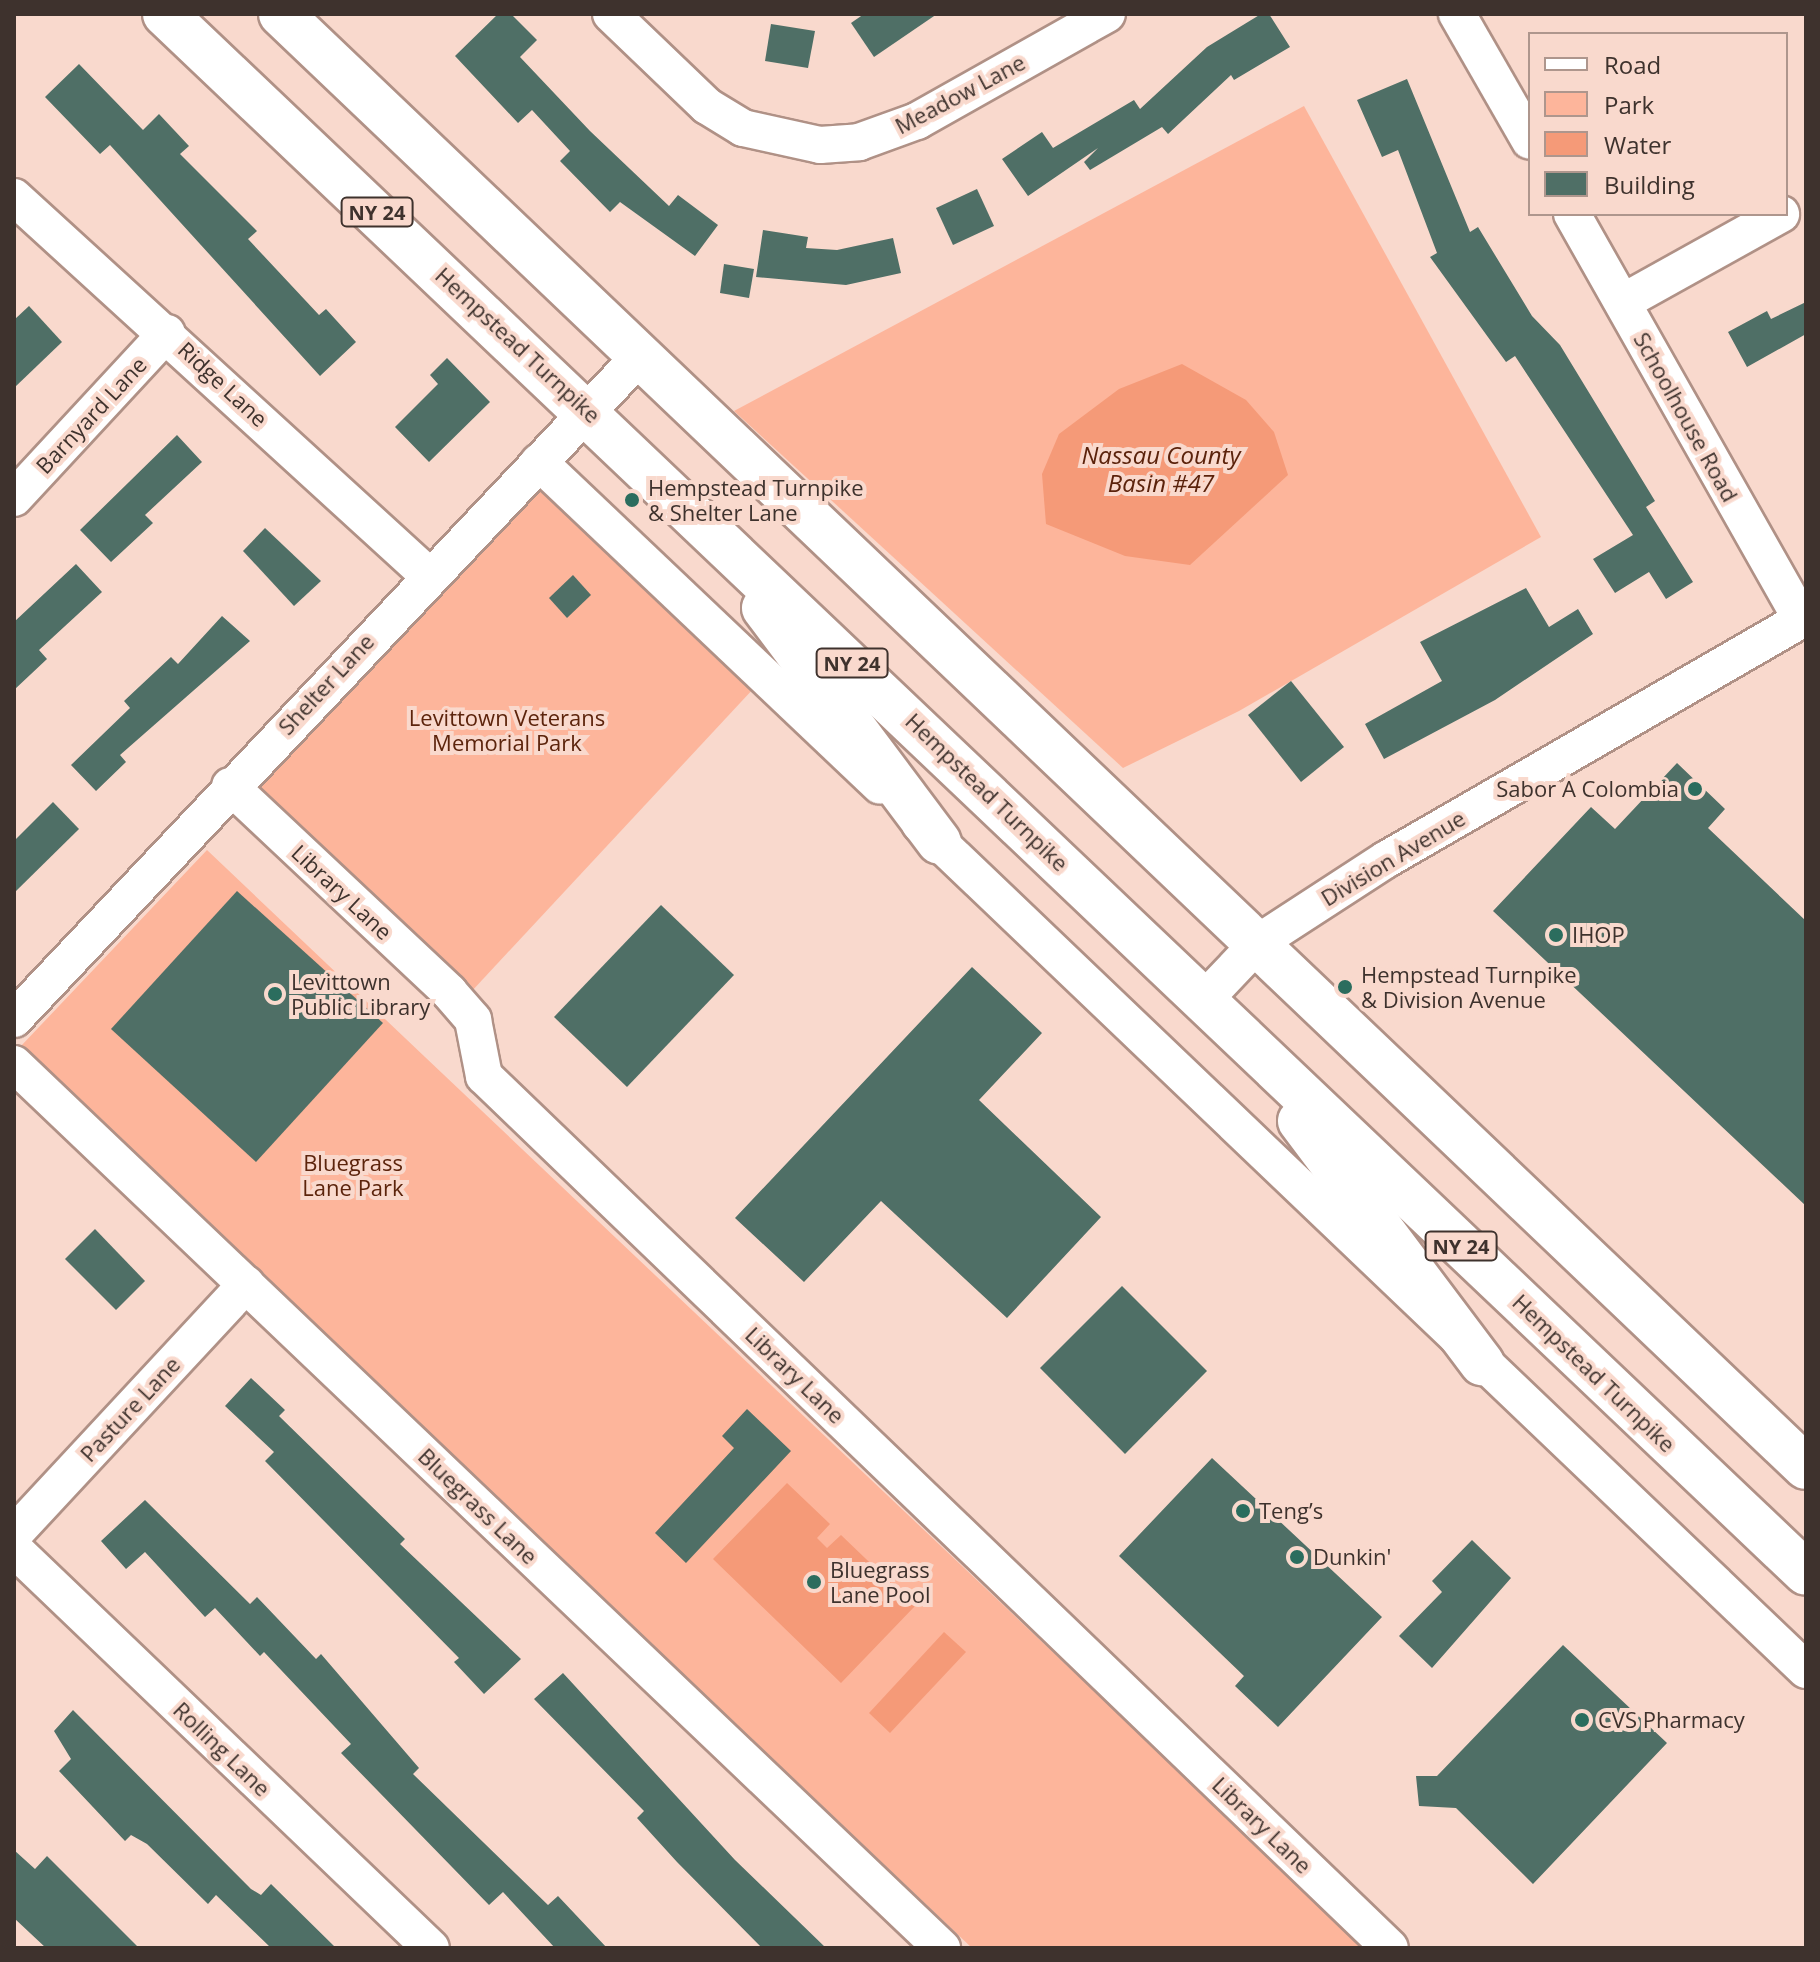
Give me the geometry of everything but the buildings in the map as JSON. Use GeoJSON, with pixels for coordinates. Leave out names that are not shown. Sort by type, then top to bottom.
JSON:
{"type":"FeatureCollection","features":[{"type":"Feature","properties":{"kind":"main road","name":"Hempstead Turnpike"},"geometry":{"type":"LineString","coordinates":[[165,14],[588,410],[1806,1573]]}},
{"type":"Feature","properties":{"kind":"main road"},"geometry":{"type":"LineString","coordinates":[[281,14],[642,354],[1806,1467]]}},
{"type":"Feature","properties":{"kind":"main road"},"geometry":{"type":"LineString","coordinates":[[688,507],[939,842]]}},
{"type":"Feature","properties":{"kind":"main road"},"geometry":{"type":"LineString","coordinates":[[1213,1008],[1482,1363]]}},
{"type":"Feature","properties":{"kind":"street","name":"Meadow Lane"},"geometry":{"type":"LineString","coordinates":[[611,14],[731,121],[766,137],[820,145],[859,142],[917,121],[1107,14]]}},
{"type":"Feature","properties":{"kind":"street"},"geometry":{"type":"LineString","coordinates":[[1457,14],[1528,138]]}},
{"type":"Feature","properties":{"kind":"street","name":"Ridge Lane"},"geometry":{"type":"LineString","coordinates":[[14,197],[167,333],[428,575]]}},
{"type":"Feature","properties":{"kind":"street"},"geometry":{"type":"LineString","coordinates":[[1788,211],[1806,200]]}},
{"type":"Feature","properties":{"kind":"street","name":"Schoolhouse Road"},"geometry":{"type":"LineString","coordinates":[[1573,216],[1804,618]]}},
{"type":"Feature","properties":{"kind":"street"},"geometry":{"type":"LineString","coordinates":[[1623,302],[1779,216]]}},
{"type":"Feature","properties":{"kind":"street","name":"Barnyard Lane"},"geometry":{"type":"LineString","coordinates":[[14,498],[167,333]]}},
{"type":"Feature","properties":{"kind":"street","name":"Shelter Lane"},"geometry":{"type":"LineString","coordinates":[[14,1019],[428,575],[642,354]]}},
{"type":"Feature","properties":{"kind":"street"},"geometry":{"type":"LineString","coordinates":[[539,462],[1806,1670]]}},
{"type":"Feature","properties":{"kind":"street","name":"Division Avenue"},"geometry":{"type":"LineString","coordinates":[[1213,1008],[1259,942],[1387,859],[1804,618]]}},
{"type":"Feature","properties":{"kind":"street","name":"Library Lane"},"geometry":{"type":"LineString","coordinates":[[230,786],[449,992],[473,1020],[484,1076],[1390,1948]]}},
{"type":"Feature","properties":{"kind":"street","name":"Bluegrass Lane"},"geometry":{"type":"LineString","coordinates":[[14,1064],[942,1948]]}},
{"type":"Feature","properties":{"kind":"street","name":"Pasture Lane"},"geometry":{"type":"LineString","coordinates":[[14,1534],[246,1284]]}},
{"type":"Feature","properties":{"kind":"street","name":"Rolling Lane"},"geometry":{"type":"LineString","coordinates":[[14,1549],[431,1948]]}},
{"type":"Feature","properties":{"kind":"green space"},"geometry":{"type":"Polygon","coordinates":[[[1304,106],[1541,537],[1239,711],[1123,768],[734,411],[1304,106]]]}},
{"type":"Feature","properties":{"kind":"green space","name":"Levittown Veterans Memorial Park"},"geometry":{"type":"Polygon","coordinates":[[[532,480],[754,688],[471,992],[249,785],[532,480]]]}},
{"type":"Feature","properties":{"kind":"green space","name":"Bluegrass Lane Park"},"geometry":{"type":"Polygon","coordinates":[[[207,850],[1365,1948],[972,1948],[21,1046],[207,850]]]}},
{"type":"Feature","properties":{"kind":"water","name":"Nassau County Basin #47"},"geometry":{"type":"Polygon","coordinates":[[[1182,364],[1246,400],[1274,432],[1288,475],[1190,565],[1125,556],[1046,524],[1042,474],[1059,434],[1119,389],[1182,364]]]}},
{"type":"Feature","properties":{"kind":"water","name":"Bluegrass Lane Pool"},"geometry":{"type":"Polygon","coordinates":[[[787,1483],[830,1524],[817,1538],[827,1548],[841,1535],[915,1606],[841,1683],[713,1559],[787,1483]]]}},
{"type":"Feature","properties":{"kind":"water"},"geometry":{"type":"Polygon","coordinates":[[[944,1632],[966,1652],[890,1733],[869,1713],[944,1632]]]}},
{"type":"Feature","properties":{"kind":"place","name":"Hempstead Turnpike & Shelter Lane"},"geometry":{"type":"Point","coordinates":[632,500]}},
{"type":"Feature","properties":{"kind":"place","name":"Sabor A Colombia"},"geometry":{"type":"Point","coordinates":[1695,789]}},
{"type":"Feature","properties":{"kind":"place","name":"IHOP"},"geometry":{"type":"Point","coordinates":[1556,935]}},
{"type":"Feature","properties":{"kind":"place","name":"Hempstead Turnpike & Division Avenue"},"geometry":{"type":"Point","coordinates":[1345,987]}},
{"type":"Feature","properties":{"kind":"place","name":"Levittown Public Library"},"geometry":{"type":"Point","coordinates":[275,994]}},
{"type":"Feature","properties":{"kind":"place","name":"Teng’s"},"geometry":{"type":"Point","coordinates":[1243,1511]}},
{"type":"Feature","properties":{"kind":"place","name":"Dunkin'"},"geometry":{"type":"Point","coordinates":[1297,1557]}},
{"type":"Feature","properties":{"kind":"place","name":"Bluegrass Lane Pool"},"geometry":{"type":"Point","coordinates":[814,1582]}},
{"type":"Feature","properties":{"kind":"place","name":"CVS Pharmacy"},"geometry":{"type":"Point","coordinates":[1582,1720]}}]}
